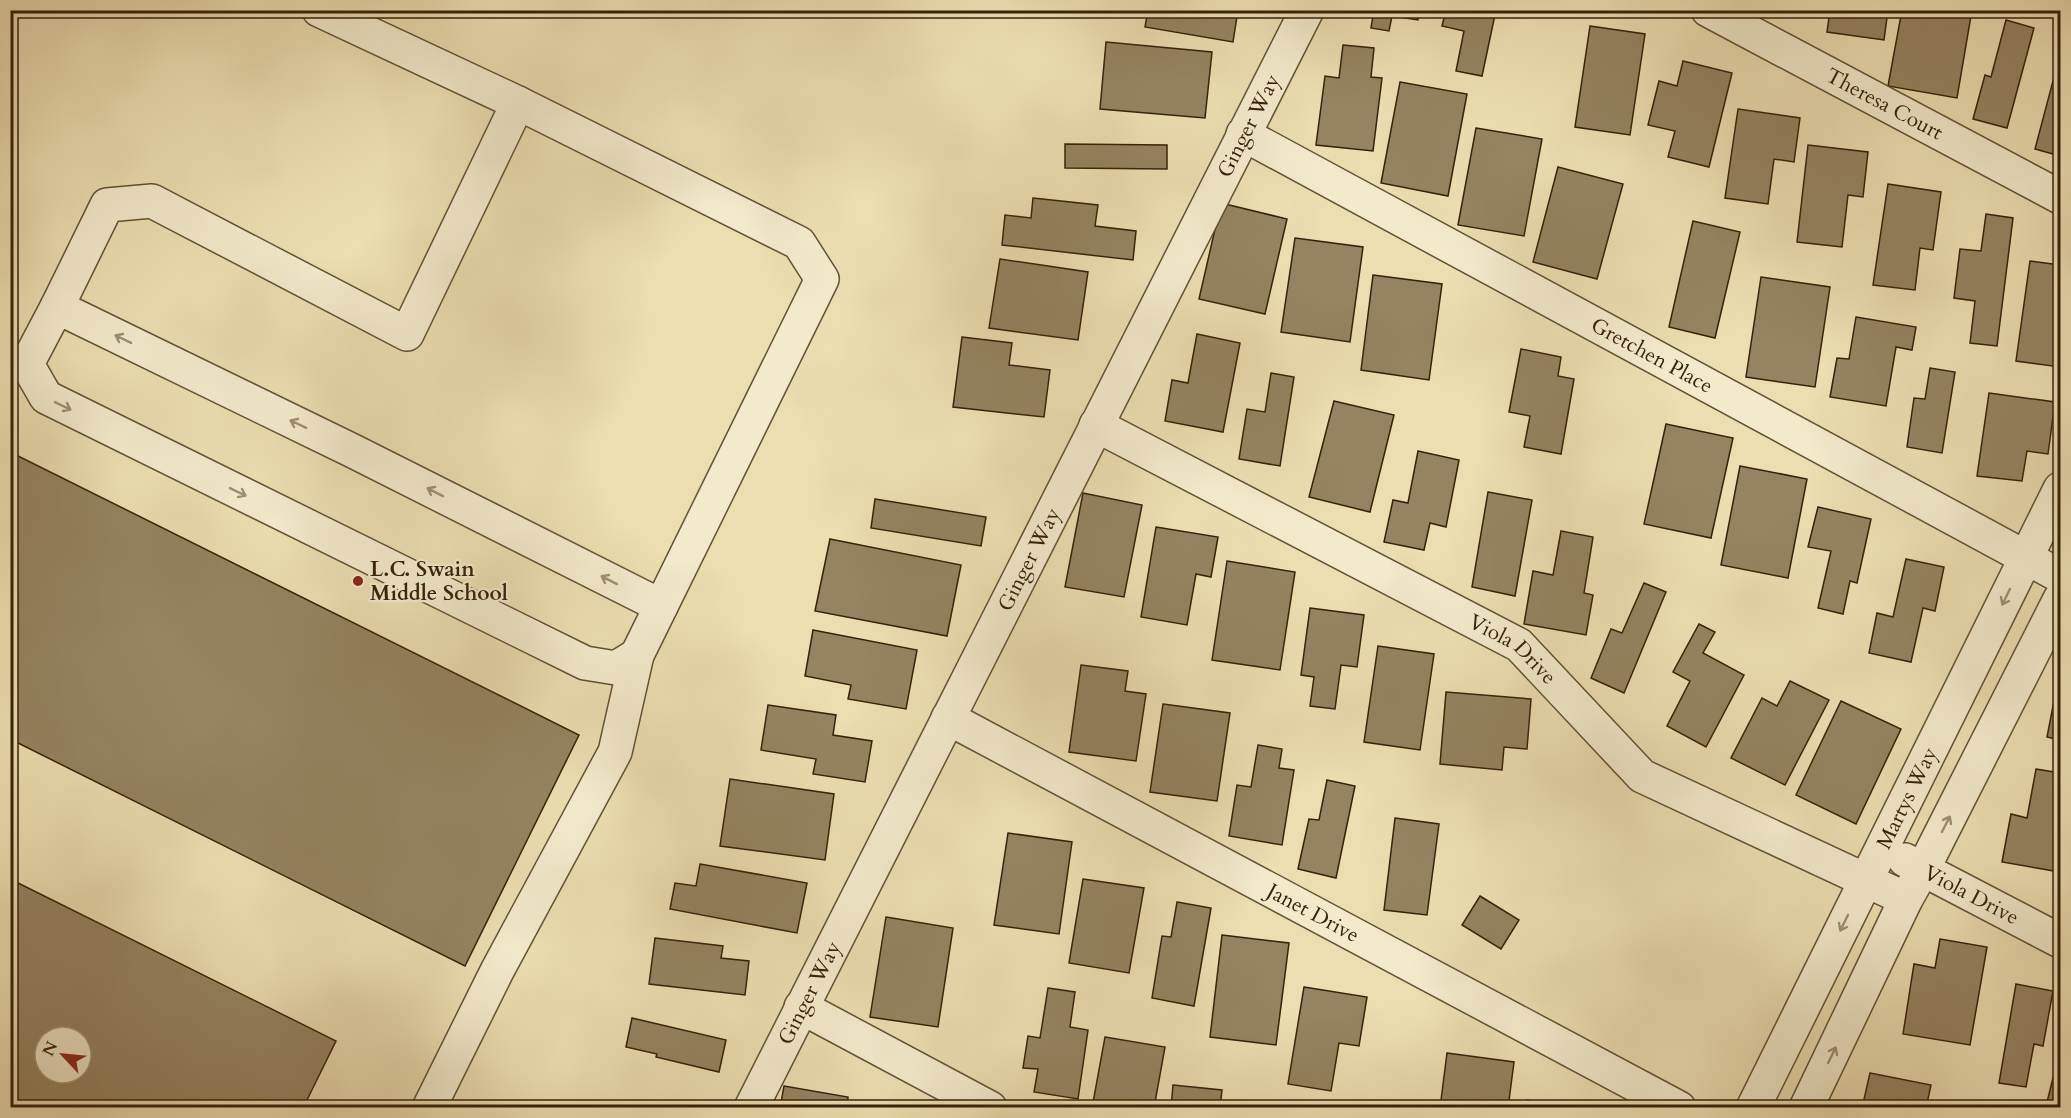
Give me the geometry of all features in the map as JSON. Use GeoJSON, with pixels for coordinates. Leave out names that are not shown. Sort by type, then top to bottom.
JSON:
{"type":"FeatureCollection","features":[{"type":"Feature","properties":{"kind":"street"},"geometry":{"type":"LineString","coordinates":[[319,10],[518,103],[799,243],[822,279],[637,655],[615,752],[497,971],[429,1107]]}},
{"type":"Feature","properties":{"kind":"street","name":"Ginger Way"},"geometry":{"type":"LineString","coordinates":[[751,1107],[1307,10]]}},
{"type":"Feature","properties":{"kind":"street","name":"Theresa Court"},"geometry":{"type":"LineString","coordinates":[[1708,10],[2061,197]]}},
{"type":"Feature","properties":{"kind":"street"},"geometry":{"type":"LineString","coordinates":[[518,103],[407,334],[152,201],[107,205],[27,364],[46,397],[585,663],[616,668],[637,655]]}},
{"type":"Feature","properties":{"kind":"street","name":"Gretchen Place"},"geometry":{"type":"LineString","coordinates":[[1243,135],[2061,576]]}},
{"type":"Feature","properties":{"kind":"street"},"geometry":{"type":"LineString","coordinates":[[57,307],[351,450],[661,606]]}},
{"type":"Feature","properties":{"kind":"street","name":"Viola Drive"},"geometry":{"type":"LineString","coordinates":[[1096,425],[1519,645],[1642,776],[1906,899]]}},
{"type":"Feature","properties":{"kind":"street","name":"Martys Way"},"geometry":{"type":"LineString","coordinates":[[1753,1107],[2061,489]]}},
{"type":"Feature","properties":{"kind":"street"},"geometry":{"type":"LineString","coordinates":[[1806,1107],[1906,899],[2061,599]]}},
{"type":"Feature","properties":{"kind":"street","name":"Janet Drive"},"geometry":{"type":"LineString","coordinates":[[948,718],[1679,1107]]}},
{"type":"Feature","properties":{"kind":"street","name":"Viola Drive"},"geometry":{"type":"LineString","coordinates":[[1881,848],[2061,941]]}},
{"type":"Feature","properties":{"kind":"street"},"geometry":{"type":"LineString","coordinates":[[801,1007],[990,1107]]}},
{"type":"Feature","properties":{"kind":"building"},"geometry":{"type":"Polygon","coordinates":[[[1148,10],[1238,10],[1233,42],[1145,27],[1148,10]]]}},
{"type":"Feature","properties":{"kind":"building"},"geometry":{"type":"Polygon","coordinates":[[[1374,10],[1419,10],[1418,20],[1392,16],[1389,31],[1371,28],[1374,10]]]}},
{"type":"Feature","properties":{"kind":"building"},"geometry":{"type":"Polygon","coordinates":[[[1446,10],[1496,10],[1482,76],[1456,71],[1464,31],[1442,26],[1446,10]]]}},
{"type":"Feature","properties":{"kind":"building"},"geometry":{"type":"Polygon","coordinates":[[[1830,10],[1888,10],[1884,40],[1827,32],[1830,10]]]}},
{"type":"Feature","properties":{"kind":"building"},"geometry":{"type":"Polygon","coordinates":[[[1902,10],[1972,10],[1957,98],[1888,86],[1902,10]]]}},
{"type":"Feature","properties":{"kind":"building"},"geometry":{"type":"Polygon","coordinates":[[[2006,20],[2034,28],[2007,128],[1973,119],[1985,75],[1991,77],[2006,20]]]}},
{"type":"Feature","properties":{"kind":"building"},"geometry":{"type":"Polygon","coordinates":[[[1590,26],[1645,34],[1630,135],[1575,127],[1590,26]]]}},
{"type":"Feature","properties":{"kind":"building"},"geometry":{"type":"Polygon","coordinates":[[[1106,42],[1212,52],[1205,118],[1100,109],[1106,42]]]}},
{"type":"Feature","properties":{"kind":"building"},"geometry":{"type":"Polygon","coordinates":[[[1343,45],[1374,48],[1371,77],[1382,78],[1373,151],[1316,145],[1325,76],[1339,78],[1343,45]]]}},
{"type":"Feature","properties":{"kind":"building"},"geometry":{"type":"Polygon","coordinates":[[[1683,61],[1732,73],[1709,167],[1668,157],[1675,131],[1648,125],[1659,81],[1677,86],[1683,61]]]}},
{"type":"Feature","properties":{"kind":"building"},"geometry":{"type":"Polygon","coordinates":[[[2058,62],[2060,63],[2060,156],[2035,149],[2058,62]]]}},
{"type":"Feature","properties":{"kind":"building"},"geometry":{"type":"Polygon","coordinates":[[[1400,82],[1467,94],[1448,196],[1381,183],[1400,82]]]}},
{"type":"Feature","properties":{"kind":"building"},"geometry":{"type":"Polygon","coordinates":[[[1738,109],[1800,118],[1794,162],[1774,159],[1768,204],[1725,198],[1738,109]]]}},
{"type":"Feature","properties":{"kind":"building"},"geometry":{"type":"Polygon","coordinates":[[[1476,128],[1542,139],[1524,236],[1458,225],[1476,128]]]}},
{"type":"Feature","properties":{"kind":"building"},"geometry":{"type":"Polygon","coordinates":[[[1065,144],[1167,145],[1167,169],[1065,168],[1065,144]]]}},
{"type":"Feature","properties":{"kind":"building"},"geometry":{"type":"Polygon","coordinates":[[[1808,145],[1868,152],[1863,197],[1848,195],[1842,247],[1797,242],[1808,145]]]}},
{"type":"Feature","properties":{"kind":"building"},"geometry":{"type":"Polygon","coordinates":[[[1558,167],[1623,184],[1597,279],[1533,262],[1558,167]]]}},
{"type":"Feature","properties":{"kind":"building"},"geometry":{"type":"Polygon","coordinates":[[[1888,184],[1941,192],[1933,250],[1920,248],[1915,290],[1873,285],[1888,184]]]}},
{"type":"Feature","properties":{"kind":"building"},"geometry":{"type":"Polygon","coordinates":[[[1033,198],[1098,205],[1095,226],[1136,231],[1133,260],[1002,245],[1005,215],[1031,218],[1033,198]]]}},
{"type":"Feature","properties":{"kind":"building"},"geometry":{"type":"Polygon","coordinates":[[[1221,203],[1287,219],[1265,314],[1199,299],[1221,203]]]}},
{"type":"Feature","properties":{"kind":"building"},"geometry":{"type":"Polygon","coordinates":[[[1986,214],[2013,218],[1997,346],[1970,343],[1975,301],[1954,298],[1960,249],[1981,251],[1986,214]]]}},
{"type":"Feature","properties":{"kind":"building"},"geometry":{"type":"Polygon","coordinates":[[[1693,221],[1740,232],[1715,338],[1669,327],[1693,221]]]}},
{"type":"Feature","properties":{"kind":"building"},"geometry":{"type":"Polygon","coordinates":[[[1295,238],[1363,247],[1350,342],[1281,332],[1295,238]]]}},
{"type":"Feature","properties":{"kind":"building"},"geometry":{"type":"Polygon","coordinates":[[[1000,259],[1088,272],[1078,340],[989,328],[1000,259]]]}},
{"type":"Feature","properties":{"kind":"building"},"geometry":{"type":"Polygon","coordinates":[[[2030,261],[2060,265],[2060,367],[2016,361],[2030,261]]]}},
{"type":"Feature","properties":{"kind":"building"},"geometry":{"type":"Polygon","coordinates":[[[1373,275],[1442,284],[1429,380],[1361,370],[1373,275]]]}},
{"type":"Feature","properties":{"kind":"building"},"geometry":{"type":"Polygon","coordinates":[[[1761,277],[1830,287],[1815,387],[1746,377],[1761,277]]]}},
{"type":"Feature","properties":{"kind":"building"},"geometry":{"type":"Polygon","coordinates":[[[1856,317],[1916,327],[1912,350],[1896,347],[1886,406],[1830,397],[1837,358],[1849,359],[1856,317]]]}},
{"type":"Feature","properties":{"kind":"building"},"geometry":{"type":"Polygon","coordinates":[[[1197,334],[1240,343],[1223,432],[1165,421],[1172,380],[1188,383],[1197,334]]]}},
{"type":"Feature","properties":{"kind":"building"},"geometry":{"type":"Polygon","coordinates":[[[962,337],[1012,343],[1009,365],[1050,370],[1044,417],[953,407],[962,337]]]}},
{"type":"Feature","properties":{"kind":"building"},"geometry":{"type":"Polygon","coordinates":[[[1521,349],[1561,357],[1558,376],[1574,379],[1561,454],[1524,447],[1530,416],[1509,412],[1521,349]]]}},
{"type":"Feature","properties":{"kind":"building"},"geometry":{"type":"Polygon","coordinates":[[[1930,368],[1955,372],[1942,453],[1907,447],[1914,398],[1925,399],[1930,368]]]}},
{"type":"Feature","properties":{"kind":"building"},"geometry":{"type":"Polygon","coordinates":[[[1271,373],[1294,377],[1280,466],[1239,459],[1247,409],[1265,412],[1271,373]]]}},
{"type":"Feature","properties":{"kind":"building"},"geometry":{"type":"Polygon","coordinates":[[[1989,393],[2055,402],[2048,454],[2027,451],[2022,481],[1977,476],[1989,393]]]}},
{"type":"Feature","properties":{"kind":"building"},"geometry":{"type":"Polygon","coordinates":[[[1334,401],[1394,415],[1370,512],[1309,497],[1334,401]]]}},
{"type":"Feature","properties":{"kind":"building"},"geometry":{"type":"Polygon","coordinates":[[[1666,424],[1733,438],[1711,538],[1644,524],[1666,424]]]}},
{"type":"Feature","properties":{"kind":"building"},"geometry":{"type":"Polygon","coordinates":[[[1418,451],[1459,460],[1446,527],[1430,523],[1424,550],[1384,542],[1393,500],[1408,503],[1418,451]]]}},
{"type":"Feature","properties":{"kind":"building"},"geometry":{"type":"Polygon","coordinates":[[[10,452],[579,735],[465,966],[10,739],[10,452]]]}},
{"type":"Feature","properties":{"kind":"building"},"geometry":{"type":"Polygon","coordinates":[[[1740,466],[1807,479],[1788,578],[1721,565],[1740,466]]]}},
{"type":"Feature","properties":{"kind":"building"},"geometry":{"type":"Polygon","coordinates":[[[1488,492],[1532,500],[1515,596],[1472,587],[1488,492]]]}},
{"type":"Feature","properties":{"kind":"building"},"geometry":{"type":"Polygon","coordinates":[[[1083,493],[1142,505],[1124,597],[1065,587],[1083,493]]]}},
{"type":"Feature","properties":{"kind":"building"},"geometry":{"type":"Polygon","coordinates":[[[875,499],[986,517],[981,546],[871,528],[875,499]]]}},
{"type":"Feature","properties":{"kind":"building"},"geometry":{"type":"Polygon","coordinates":[[[1818,507],[1871,519],[1857,583],[1850,581],[1843,614],[1818,608],[1831,551],[1808,547],[1818,507]]]}},
{"type":"Feature","properties":{"kind":"building"},"geometry":{"type":"Polygon","coordinates":[[[1156,527],[1218,537],[1211,577],[1196,574],[1187,625],[1141,617],[1156,527]]]}},
{"type":"Feature","properties":{"kind":"building"},"geometry":{"type":"Polygon","coordinates":[[[1561,531],[1593,537],[1584,593],[1593,595],[1586,635],[1524,624],[1533,571],[1553,575],[1561,531]]]}},
{"type":"Feature","properties":{"kind":"building"},"geometry":{"type":"Polygon","coordinates":[[[830,539],[961,565],[947,636],[815,611],[830,539]]]}},
{"type":"Feature","properties":{"kind":"building"},"geometry":{"type":"Polygon","coordinates":[[[1906,559],[1944,567],[1935,611],[1923,608],[1911,662],[1869,653],[1877,613],[1893,617],[1906,559]]]}},
{"type":"Feature","properties":{"kind":"building"},"geometry":{"type":"Polygon","coordinates":[[[1227,561],[1295,572],[1280,670],[1212,660],[1227,561]]]}},
{"type":"Feature","properties":{"kind":"building"},"geometry":{"type":"Polygon","coordinates":[[[1644,583],[1666,592],[1624,693],[1591,678],[1611,629],[1622,633],[1644,583]]]}},
{"type":"Feature","properties":{"kind":"building"},"geometry":{"type":"Polygon","coordinates":[[[1310,608],[1364,615],[1357,667],[1341,665],[1335,709],[1310,706],[1314,677],[1301,675],[1310,608]]]}},
{"type":"Feature","properties":{"kind":"building"},"geometry":{"type":"Polygon","coordinates":[[[1699,624],[1715,632],[1703,653],[1744,675],[1706,747],[1667,726],[1690,681],[1673,672],[1699,624]]]}},
{"type":"Feature","properties":{"kind":"building"},"geometry":{"type":"Polygon","coordinates":[[[813,630],[917,650],[906,709],[848,699],[851,685],[805,676],[813,630]]]}},
{"type":"Feature","properties":{"kind":"building"},"geometry":{"type":"Polygon","coordinates":[[[1378,646],[1434,654],[1420,750],[1364,742],[1378,646]]]}},
{"type":"Feature","properties":{"kind":"building"},"geometry":{"type":"Polygon","coordinates":[[[1081,665],[1128,671],[1125,691],[1146,694],[1136,761],[1069,752],[1081,665]]]}},
{"type":"Feature","properties":{"kind":"building"},"geometry":{"type":"Polygon","coordinates":[[[2060,670],[2060,740],[2047,737],[2060,670]]]}},
{"type":"Feature","properties":{"kind":"building"},"geometry":{"type":"Polygon","coordinates":[[[1790,681],[1829,700],[1785,785],[1731,758],[1762,698],[1777,706],[1790,681]]]}},
{"type":"Feature","properties":{"kind":"building"},"geometry":{"type":"Polygon","coordinates":[[[1446,692],[1531,699],[1527,749],[1504,747],[1502,770],[1440,764],[1446,692]]]}},
{"type":"Feature","properties":{"kind":"building"},"geometry":{"type":"Polygon","coordinates":[[[1841,701],[1901,729],[1856,824],[1796,795],[1841,701]]]}},
{"type":"Feature","properties":{"kind":"building"},"geometry":{"type":"Polygon","coordinates":[[[1163,704],[1230,713],[1217,801],[1150,792],[1163,704]]]}},
{"type":"Feature","properties":{"kind":"building"},"geometry":{"type":"Polygon","coordinates":[[[768,705],[836,715],[833,735],[872,741],[865,782],[813,774],[816,759],[761,750],[768,705]]]}},
{"type":"Feature","properties":{"kind":"building"},"geometry":{"type":"Polygon","coordinates":[[[1258,745],[1282,749],[1279,768],[1294,770],[1282,845],[1229,836],[1237,785],[1251,787],[1258,745]]]}},
{"type":"Feature","properties":{"kind":"building"},"geometry":{"type":"Polygon","coordinates":[[[2036,769],[2060,773],[2060,872],[2002,862],[2011,814],[2027,818],[2036,769]]]}},
{"type":"Feature","properties":{"kind":"building"},"geometry":{"type":"Polygon","coordinates":[[[730,779],[834,794],[825,860],[720,846],[730,779]]]}},
{"type":"Feature","properties":{"kind":"building"},"geometry":{"type":"Polygon","coordinates":[[[1327,780],[1355,786],[1336,878],[1298,869],[1309,819],[1319,820],[1327,780]]]}},
{"type":"Feature","properties":{"kind":"building"},"geometry":{"type":"Polygon","coordinates":[[[1395,818],[1439,824],[1427,915],[1384,910],[1395,818]]]}},
{"type":"Feature","properties":{"kind":"building"},"geometry":{"type":"Polygon","coordinates":[[[1008,833],[1072,842],[1059,934],[994,925],[1008,833]]]}},
{"type":"Feature","properties":{"kind":"building"},"geometry":{"type":"Polygon","coordinates":[[[700,864],[807,883],[797,933],[670,909],[675,883],[696,886],[700,864]]]}},
{"type":"Feature","properties":{"kind":"building"},"geometry":{"type":"Polygon","coordinates":[[[10,879],[336,1041],[303,1108],[10,1108],[10,879]]]}},
{"type":"Feature","properties":{"kind":"building"},"geometry":{"type":"Polygon","coordinates":[[[1083,879],[1144,888],[1129,973],[1069,963],[1083,879]]]}},
{"type":"Feature","properties":{"kind":"building"},"geometry":{"type":"Polygon","coordinates":[[[1480,896],[1519,920],[1501,949],[1462,925],[1480,896]]]}},
{"type":"Feature","properties":{"kind":"building"},"geometry":{"type":"Polygon","coordinates":[[[1177,902],[1211,908],[1194,1006],[1152,998],[1162,936],[1171,937],[1177,902]]]}},
{"type":"Feature","properties":{"kind":"building"},"geometry":{"type":"Polygon","coordinates":[[[886,917],[953,928],[938,1027],[870,1017],[886,917]]]}},
{"type":"Feature","properties":{"kind":"building"},"geometry":{"type":"Polygon","coordinates":[[[1222,935],[1289,943],[1276,1045],[1210,1037],[1222,935]]]}},
{"type":"Feature","properties":{"kind":"building"},"geometry":{"type":"Polygon","coordinates":[[[655,938],[723,946],[721,958],[749,961],[745,995],[649,984],[655,938]]]}},
{"type":"Feature","properties":{"kind":"building"},"geometry":{"type":"Polygon","coordinates":[[[1940,939],[1987,947],[1970,1045],[1903,1034],[1914,964],[1935,968],[1940,939]]]}},
{"type":"Feature","properties":{"kind":"building"},"geometry":{"type":"Polygon","coordinates":[[[2016,984],[2053,991],[2043,1046],[2034,1044],[2026,1087],[1999,1083],[2016,984]]]}},
{"type":"Feature","properties":{"kind":"building"},"geometry":{"type":"Polygon","coordinates":[[[1304,987],[1367,997],[1359,1046],[1339,1043],[1331,1091],[1288,1084],[1304,987]]]}},
{"type":"Feature","properties":{"kind":"building"},"geometry":{"type":"Polygon","coordinates":[[[1048,988],[1075,992],[1070,1027],[1088,1030],[1078,1099],[1034,1092],[1038,1069],[1023,1068],[1028,1036],[1040,1038],[1048,988]]]}},
{"type":"Feature","properties":{"kind":"building"},"geometry":{"type":"Polygon","coordinates":[[[632,1018],[726,1040],[719,1072],[656,1057],[657,1054],[626,1047],[632,1018]]]}},
{"type":"Feature","properties":{"kind":"building"},"geometry":{"type":"Polygon","coordinates":[[[1105,1037],[1165,1047],[1154,1108],[1092,1108],[1105,1037]]]}},
{"type":"Feature","properties":{"kind":"building"},"geometry":{"type":"Polygon","coordinates":[[[2060,1050],[2060,1106],[2047,1102],[2060,1050]]]}},
{"type":"Feature","properties":{"kind":"building"},"geometry":{"type":"Polygon","coordinates":[[[1447,1053],[1514,1062],[1508,1108],[1440,1108],[1447,1053]]]}},
{"type":"Feature","properties":{"kind":"building"},"geometry":{"type":"Polygon","coordinates":[[[1870,1073],[1931,1085],[1926,1108],[1847,1108],[1848,1101],[1863,1104],[1870,1073]]]}},
{"type":"Feature","properties":{"kind":"building"},"geometry":{"type":"Polygon","coordinates":[[[1173,1085],[1222,1090],[1220,1108],[1171,1108],[1173,1085]]]}},
{"type":"Feature","properties":{"kind":"building"},"geometry":{"type":"Polygon","coordinates":[[[784,1086],[848,1097],[847,1108],[780,1108],[784,1086]]]}},
{"type":"Feature","properties":{"kind":"building"},"geometry":{"type":"Polygon","coordinates":[[[1527,1100],[1566,1108],[1526,1108],[1527,1100]]]}},
{"type":"Feature","properties":{"kind":"place","name":"L.C. Swain Middle School"},"geometry":{"type":"Point","coordinates":[358,581]}}]}
